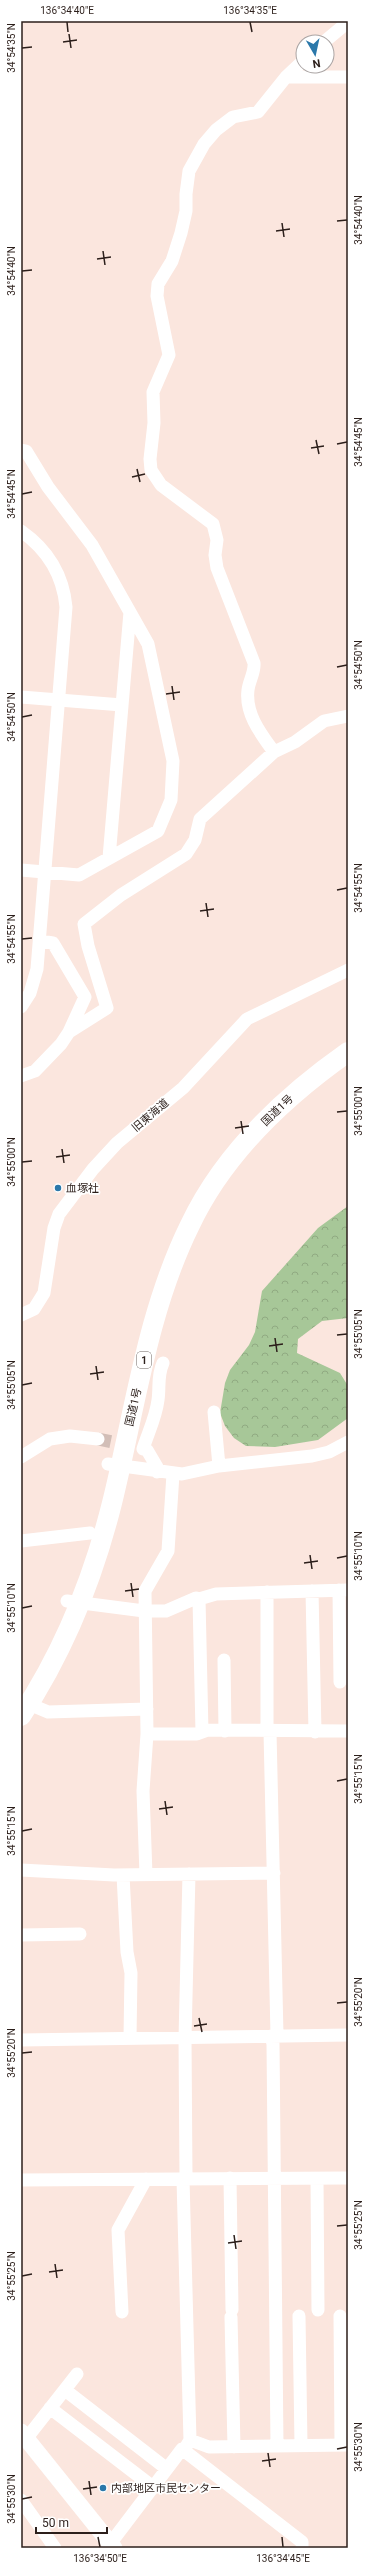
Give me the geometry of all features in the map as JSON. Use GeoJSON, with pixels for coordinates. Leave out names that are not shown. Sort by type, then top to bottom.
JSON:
{"type":"FeatureCollection","features":[{"type":"Feature","properties":{"kind":"highway","name":"国道1号"},"geometry":{"type":"LineString","coordinates":[[24,1704],[47,1645],[74,1602],[104,1532],[114,1465],[141,1319],[157,1269],[182,1211],[222,1148],[263,1104],[348,1037]]}},
{"type":"Feature","properties":{"kind":"highway","name":"国道1号"},"geometry":{"type":"LineString","coordinates":[[74,1602],[90,1533],[114,1465],[160,1300],[178,1251],[197,1211],[232,1157],[259,1127],[290,1097],[348,1052]]}},
{"type":"Feature","properties":{"kind":"main road"},"geometry":{"type":"LineString","coordinates":[[24,2435],[112,2546]]}},
{"type":"Feature","properties":{"kind":"street"},"geometry":{"type":"LineString","coordinates":[[334,34],[348,22]]}},
{"type":"Feature","properties":{"kind":"street"},"geometry":{"type":"LineString","coordinates":[[274,752],[259,732],[249,705],[249,687],[255,669],[254,663],[216,568],[216,532],[208,519],[161,485],[151,470],[150,459],[154,424],[153,392],[169,355],[157,296],[158,284],[172,261],[181,233],[186,211],[186,194],[189,171],[204,144],[216,130],[233,117],[258,112],[286,77],[295,69]]}},
{"type":"Feature","properties":{"kind":"street"},"geometry":{"type":"LineString","coordinates":[[286,77],[348,77]]}},
{"type":"Feature","properties":{"kind":"street"},"geometry":{"type":"LineString","coordinates":[[21,450],[26,451],[48,487],[85,534],[148,644],[173,762],[171,800],[158,831],[79,875],[46,870],[21,870]]}},
{"type":"Feature","properties":{"kind":"street"},"geometry":{"type":"LineString","coordinates":[[21,531],[37,543],[51,560],[65,594],[66,621],[38,969],[30,993],[21,1007]]}},
{"type":"Feature","properties":{"kind":"street"},"geometry":{"type":"LineString","coordinates":[[109,858],[130,612]]}},
{"type":"Feature","properties":{"kind":"street"},"geometry":{"type":"LineString","coordinates":[[21,697],[122,705]]}},
{"type":"Feature","properties":{"kind":"street"},"geometry":{"type":"LineString","coordinates":[[70,1032],[107,1008],[88,946],[84,924],[121,895],[186,854],[196,840],[200,819],[274,752],[295,742],[324,720],[348,716]]}},
{"type":"Feature","properties":{"kind":"street"},"geometry":{"type":"LineString","coordinates":[[21,1076],[35,1071],[61,1044],[70,1032],[85,997],[54,943],[40,941]]}},
{"type":"Feature","properties":{"kind":"street","name":"旧東海道"},"geometry":{"type":"LineString","coordinates":[[21,1315],[34,1309],[44,1293],[54,1228],[59,1214],[116,1143],[182,1088],[247,1019],[348,970]]}},
{"type":"Feature","properties":{"kind":"street"},"geometry":{"type":"LineString","coordinates":[[157,1472],[157,1467],[147,1450],[138,1447],[154,1420],[158,1400],[160,1370],[163,1364]]}},
{"type":"Feature","properties":{"kind":"street"},"geometry":{"type":"LineString","coordinates":[[214,1412],[219,1466]]}},
{"type":"Feature","properties":{"kind":"street"},"geometry":{"type":"LineString","coordinates":[[21,1457],[50,1439],[70,1436],[98,1439]]}},
{"type":"Feature","properties":{"kind":"street"},"geometry":{"type":"LineString","coordinates":[[114,1465],[173,1474],[219,1466],[312,1456],[329,1452],[348,1442]]}},
{"type":"Feature","properties":{"kind":"street"},"geometry":{"type":"LineString","coordinates":[[146,1875],[143,1791],[147,1734],[144,1611],[148,1586],[158,1572],[168,1551],[173,1474]]}},
{"type":"Feature","properties":{"kind":"street"},"geometry":{"type":"LineString","coordinates":[[21,1541],[90,1533]]}},
{"type":"Feature","properties":{"kind":"street"},"geometry":{"type":"LineString","coordinates":[[74,1602],[144,1611],[166,1611],[196,1598],[199,1599],[216,1594],[343,1590],[340,1682]]}},
{"type":"Feature","properties":{"kind":"street"},"geometry":{"type":"LineString","coordinates":[[312,1591],[315,1732]]}},
{"type":"Feature","properties":{"kind":"street"},"geometry":{"type":"LineString","coordinates":[[267,1592],[268,1732],[274,1872],[273,2044],[277,2446]]}},
{"type":"Feature","properties":{"kind":"street"},"geometry":{"type":"LineString","coordinates":[[199,1599],[202,1732]]}},
{"type":"Feature","properties":{"kind":"street"},"geometry":{"type":"LineString","coordinates":[[224,1660],[225,1731]]}},
{"type":"Feature","properties":{"kind":"street"},"geometry":{"type":"LineString","coordinates":[[24,1704],[48,1712],[147,1709]]}},
{"type":"Feature","properties":{"kind":"street"},"geometry":{"type":"LineString","coordinates":[[147,1734],[225,1731],[348,1731]]}},
{"type":"Feature","properties":{"kind":"street"},"geometry":{"type":"LineString","coordinates":[[21,1870],[123,1875],[274,1872]]}},
{"type":"Feature","properties":{"kind":"street"},"geometry":{"type":"LineString","coordinates":[[189,1874],[185,2038],[185,2179],[191,2447],[302,2542],[302,2548]]}},
{"type":"Feature","properties":{"kind":"street"},"geometry":{"type":"LineString","coordinates":[[123,1875],[127,1952],[131,1973],[130,2038]]}},
{"type":"Feature","properties":{"kind":"street"},"geometry":{"type":"LineString","coordinates":[[21,1935],[80,1934]]}},
{"type":"Feature","properties":{"kind":"street"},"geometry":{"type":"LineString","coordinates":[[21,2040],[348,2035]]}},
{"type":"Feature","properties":{"kind":"street"},"geometry":{"type":"LineString","coordinates":[[230,2178],[234,2447]]}},
{"type":"Feature","properties":{"kind":"street"},"geometry":{"type":"LineString","coordinates":[[21,2180],[348,2178]]}},
{"type":"Feature","properties":{"kind":"street"},"geometry":{"type":"LineString","coordinates":[[122,2312],[118,2230],[146,2179]]}},
{"type":"Feature","properties":{"kind":"street"},"geometry":{"type":"LineString","coordinates":[[317,2179],[318,2310]]}},
{"type":"Feature","properties":{"kind":"street"},"geometry":{"type":"LineString","coordinates":[[299,2316],[301,2446]]}},
{"type":"Feature","properties":{"kind":"street"},"geometry":{"type":"LineString","coordinates":[[112,2546],[182,2448],[345,2445],[340,2316]]}},
{"type":"Feature","properties":{"kind":"street"},"geometry":{"type":"LineString","coordinates":[[24,2435],[50,2408],[77,2374]]}},
{"type":"Feature","properties":{"kind":"street"},"geometry":{"type":"LineString","coordinates":[[64,2390],[167,2469]]}},
{"type":"Feature","properties":{"kind":"street"},"geometry":{"type":"LineString","coordinates":[[50,2408],[153,2487]]}},
{"type":"Feature","properties":{"kind":"street"},"geometry":{"type":"LineString","coordinates":[[21,2500],[55,2548]]}},
{"type":"Feature","properties":{"kind":"green space"},"geometry":{"type":"Polygon","coordinates":[[[348,1206],[348,1318],[322,1321],[298,1339],[297,1353],[340,1373],[348,1386],[348,1418],[318,1440],[275,1447],[246,1446],[234,1438],[225,1426],[220,1413],[225,1383],[230,1370],[249,1345],[255,1332],[262,1291],[318,1228],[348,1206]]]}},
{"type":"Feature","properties":{"kind":"tunnel"},"geometry":{"type":"LineString","coordinates":[[98,1439],[132,1446]]}},
{"type":"Feature","properties":{"kind":"place","name":"血塚社"},"geometry":{"type":"Point","coordinates":[58,1188]}},
{"type":"Feature","properties":{"kind":"place","name":"内部地区市民センター"},"geometry":{"type":"Point","coordinates":[103,2488]}}]}
